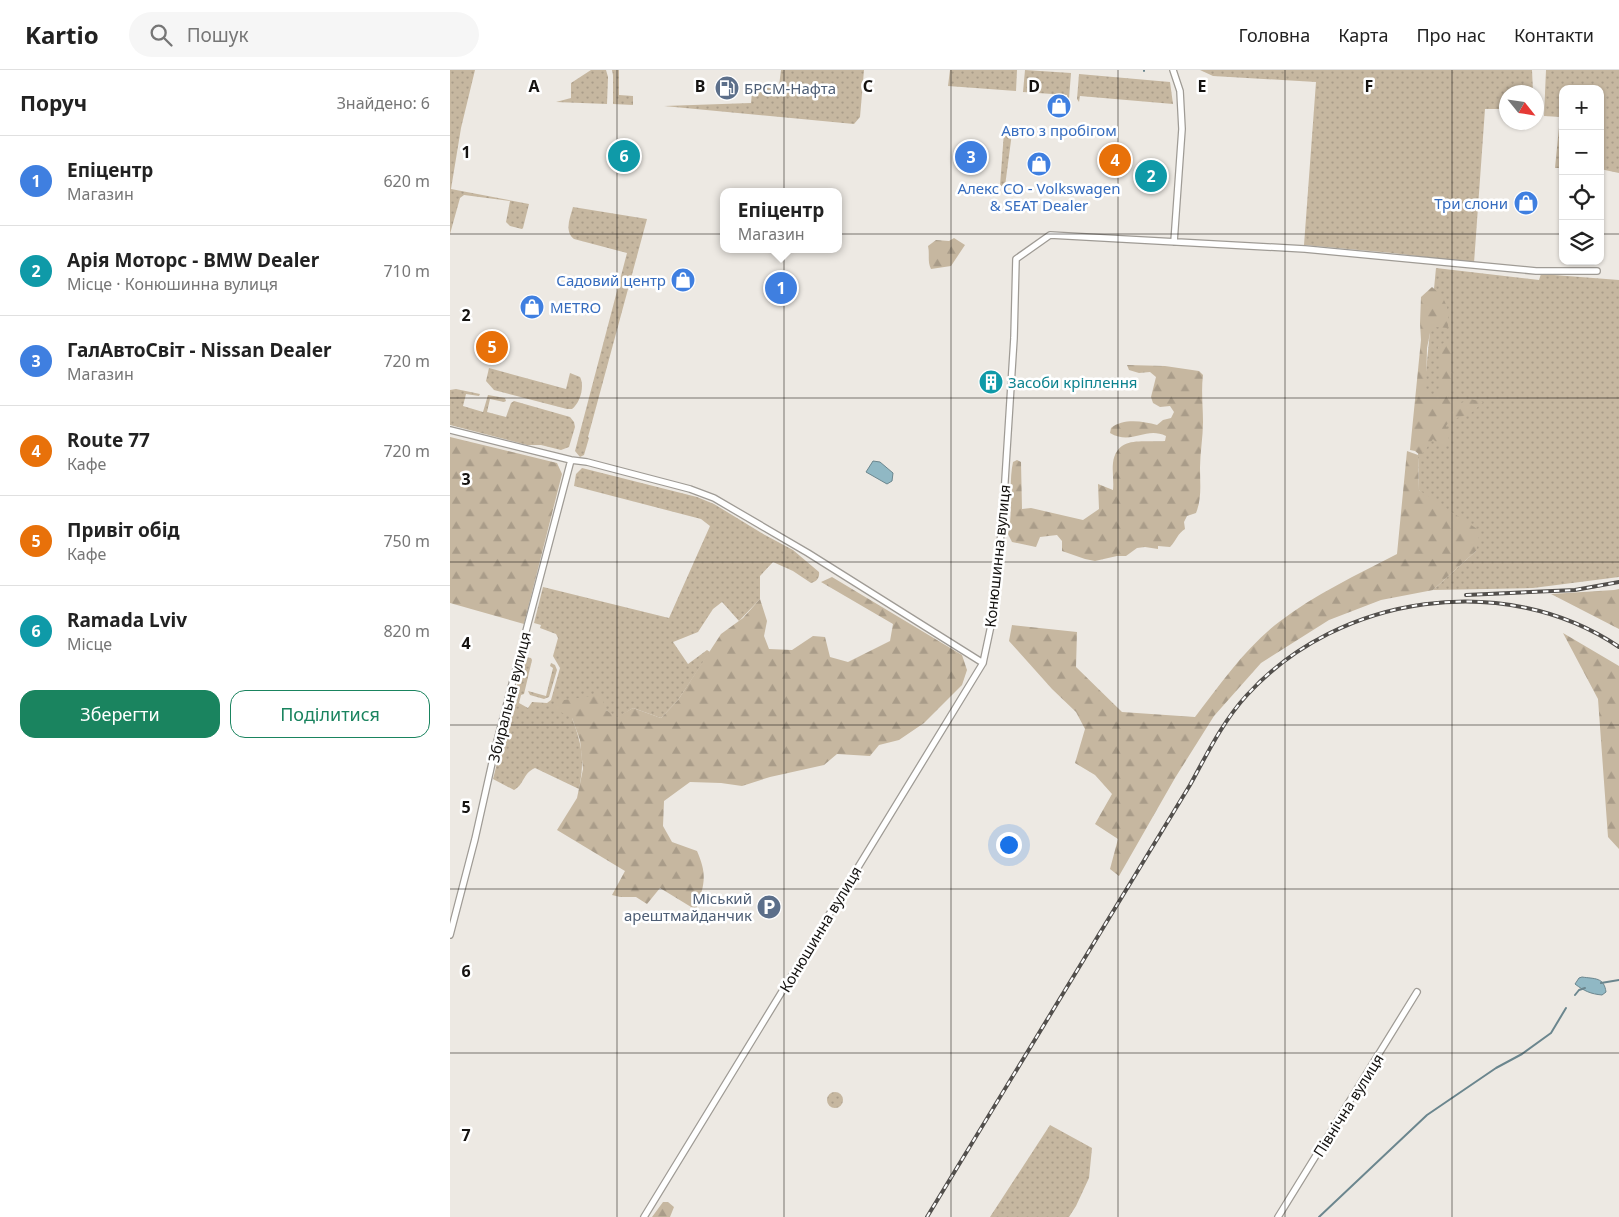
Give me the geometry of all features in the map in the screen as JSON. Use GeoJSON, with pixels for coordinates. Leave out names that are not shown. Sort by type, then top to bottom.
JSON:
{"type":"FeatureCollection","features":[{"type":"Feature","properties":{"kind":"street"},"geometry":{"type":"LineString","coordinates":[[1173,70],[1180,91],[1182,128],[1174,242],[1305,249],[1536,271],[1598,271]]}},
{"type":"Feature","properties":{"kind":"street","name":"Конюшинна вулиця"},"geometry":{"type":"LineString","coordinates":[[644,1217],[983,663],[993,616],[1003,512],[1014,338],[1016,260],[1050,235],[1174,242]]}},
{"type":"Feature","properties":{"kind":"street"},"geometry":{"type":"LineString","coordinates":[[450,430],[571,460],[587,462],[714,498],[808,553],[983,663]]}},
{"type":"Feature","properties":{"kind":"street","name":"Збиральна вулиця"},"geometry":{"type":"LineString","coordinates":[[450,935],[496,745],[571,460]]}},
{"type":"Feature","properties":{"kind":"street","name":"Північна вулиця"},"geometry":{"type":"LineString","coordinates":[[1278,1217],[1417,992]]}},
{"type":"Feature","properties":{"kind":"green space"},"geometry":{"type":"Polygon","coordinates":[[[450,70],[475,70],[461,128],[451,189],[529,204],[522,229],[510,226],[506,222],[510,201],[464,195],[460,198],[450,234],[450,70]]]}},
{"type":"Feature","properties":{"kind":"green space"},"geometry":{"type":"Polygon","coordinates":[[[591,70],[606,70],[608,77],[607,104],[556,102],[571,98],[571,83],[591,70]]]}},
{"type":"Feature","properties":{"kind":"green space"},"geometry":{"type":"Polygon","coordinates":[[[612,70],[619,70],[619,95],[633,96],[633,105],[613,104],[612,70]]]}},
{"type":"Feature","properties":{"kind":"green space"},"geometry":{"type":"Polygon","coordinates":[[[781,70],[864,70],[860,117],[854,124],[664,106],[751,103],[753,83],[779,86],[781,70]]]}},
{"type":"Feature","properties":{"kind":"green space"},"geometry":{"type":"Polygon","coordinates":[[[950,70],[1017,70],[1016,91],[948,86],[950,70]]]}},
{"type":"Feature","properties":{"kind":"green space"},"geometry":{"type":"Polygon","coordinates":[[[1025,70],[1071,73],[1069,99],[1067,100],[1067,95],[1023,92],[1025,70]]]}},
{"type":"Feature","properties":{"kind":"green space"},"geometry":{"type":"Polygon","coordinates":[[[1200,70],[1532,70],[1533,85],[1499,85],[1499,109],[1485,109],[1474,263],[1304,245],[1316,82],[1213,76],[1200,70]]]}},
{"type":"Feature","properties":{"kind":"green space"},"geometry":{"type":"Polygon","coordinates":[[[1546,70],[1619,70],[1619,173],[1604,170],[1604,85],[1559,85],[1559,117],[1544,116],[1546,70]]]}},
{"type":"Feature","properties":{"kind":"green space"},"geometry":{"type":"Polygon","coordinates":[[[1079,74],[1170,82],[1173,104],[1080,96],[1079,102],[1077,99],[1079,74]]]}},
{"type":"Feature","properties":{"kind":"green space"},"geometry":{"type":"Polygon","coordinates":[[[1559,127],[1559,168],[1555,168],[1559,127]]]}},
{"type":"Feature","properties":{"kind":"green space"},"geometry":{"type":"Polygon","coordinates":[[[1009,129],[1012,133],[1005,186],[1000,186],[1004,132],[1009,129]]]}},
{"type":"Feature","properties":{"kind":"green space"},"geometry":{"type":"Polygon","coordinates":[[[573,207],[647,219],[589,438],[584,455],[580,457],[575,451],[627,253],[574,239],[568,228],[573,207]]]}},
{"type":"Feature","properties":{"kind":"green space"},"geometry":{"type":"Polygon","coordinates":[[[954,238],[965,245],[951,266],[931,269],[928,246],[936,240],[949,241],[954,238]]]}},
{"type":"Feature","properties":{"kind":"green space"},"geometry":{"type":"Polygon","coordinates":[[[1436,268],[1539,280],[1541,274],[1619,280],[1619,577],[1533,588],[1433,590],[1476,551],[1419,490],[1418,455],[1436,268]]]}},
{"type":"Feature","properties":{"kind":"green space"},"geometry":{"type":"Polygon","coordinates":[[[1432,287],[1441,296],[1446,305],[1448,328],[1436,327],[1430,333],[1427,348],[1426,389],[1431,401],[1440,383],[1438,347],[1446,341],[1453,345],[1450,360],[1453,376],[1448,397],[1459,404],[1470,399],[1483,402],[1470,414],[1450,420],[1446,426],[1451,434],[1442,448],[1433,439],[1421,456],[1415,451],[1410,450],[1421,340],[1421,297],[1432,287]]]}},
{"type":"Feature","properties":{"kind":"green space"},"geometry":{"type":"Polygon","coordinates":[[[1127,365],[1165,366],[1199,371],[1203,375],[1200,491],[1196,513],[1187,516],[1184,522],[1185,529],[1170,547],[1158,546],[1158,549],[1137,548],[1126,556],[1095,561],[1062,551],[1062,541],[1057,535],[1040,537],[1036,547],[1012,542],[1008,534],[1011,516],[1013,462],[1017,460],[1021,462],[1022,509],[1031,508],[1083,520],[1099,509],[1098,484],[1113,490],[1113,463],[1120,448],[1133,442],[1165,441],[1166,436],[1158,434],[1151,433],[1125,438],[1110,433],[1111,428],[1121,423],[1146,422],[1157,425],[1163,420],[1171,418],[1174,412],[1170,406],[1160,407],[1153,403],[1151,397],[1156,377],[1150,372],[1139,373],[1129,370],[1127,365]]]}},
{"type":"Feature","properties":{"kind":"green space"},"geometry":{"type":"Polygon","coordinates":[[[489,368],[566,389],[570,373],[580,377],[582,385],[581,394],[575,406],[572,409],[567,409],[494,390],[486,381],[489,368]]]}},
{"type":"Feature","properties":{"kind":"green space"},"geometry":{"type":"Polygon","coordinates":[[[456,389],[480,394],[479,396],[466,394],[463,406],[483,412],[488,395],[505,398],[506,401],[490,399],[487,412],[506,417],[511,403],[514,401],[570,417],[575,427],[569,447],[561,450],[541,445],[527,445],[450,425],[450,390],[456,389]]]}},
{"type":"Feature","properties":{"kind":"green space"},"geometry":{"type":"Polygon","coordinates":[[[450,437],[557,463],[562,474],[524,624],[450,603],[450,437]]]}},
{"type":"Feature","properties":{"kind":"green space"},"geometry":{"type":"Polygon","coordinates":[[[1407,451],[1418,455],[1419,490],[1480,531],[1476,551],[1433,590],[1381,600],[1329,620],[1261,663],[1214,716],[1175,778],[1119,876],[1110,869],[1118,839],[1095,824],[1112,794],[1095,775],[1075,763],[1085,729],[1076,712],[1052,689],[1009,641],[1012,625],[1077,632],[1076,667],[1122,712],[1195,717],[1244,655],[1279,622],[1322,594],[1397,554],[1407,451]]]}},
{"type":"Feature","properties":{"kind":"green space"},"geometry":{"type":"Polygon","coordinates":[[[582,468],[697,497],[714,504],[793,550],[819,572],[819,576],[816,581],[811,583],[793,571],[773,562],[760,576],[760,599],[739,621],[722,602],[713,609],[698,632],[673,642],[688,664],[707,650],[710,652],[678,700],[661,718],[633,708],[617,718],[606,710],[572,718],[582,752],[579,789],[535,768],[528,773],[514,790],[493,779],[524,658],[531,658],[532,660],[524,694],[521,695],[519,703],[528,708],[532,702],[547,703],[551,700],[560,668],[553,656],[558,638],[556,634],[540,628],[541,625],[534,623],[543,587],[669,618],[710,526],[701,519],[574,486],[576,474],[582,468]]]}},
{"type":"Feature","properties":{"kind":"green space"},"geometry":{"type":"Polygon","coordinates":[[[832,577],[962,655],[967,670],[962,685],[924,723],[899,740],[879,745],[870,756],[837,754],[824,765],[770,777],[742,786],[690,782],[664,801],[663,826],[672,842],[697,851],[703,867],[704,880],[696,910],[660,888],[647,904],[636,897],[612,895],[625,871],[557,830],[577,798],[583,769],[580,740],[572,718],[555,709],[557,701],[601,695],[606,710],[617,717],[633,708],[661,718],[678,700],[721,634],[743,618],[760,599],[767,621],[764,636],[769,649],[792,650],[813,636],[825,637],[830,657],[848,662],[890,641],[893,624],[821,582],[832,577]]]}},
{"type":"Feature","properties":{"kind":"green space"},"geometry":{"type":"Polygon","coordinates":[[[1619,589],[1619,629],[1551,594],[1614,590],[1619,589]]]}},
{"type":"Feature","properties":{"kind":"green space"},"geometry":{"type":"Polygon","coordinates":[[[1563,633],[1619,666],[1619,849],[1608,837],[1598,699],[1563,633]]]}},
{"type":"Feature","properties":{"kind":"green space"},"geometry":{"type":"Polygon","coordinates":[[[551,663],[555,665],[557,670],[549,697],[544,699],[530,695],[528,691],[546,696],[553,668],[550,666],[551,663]]]}},
{"type":"Feature","properties":{"kind":"green space"},"geometry":{"type":"Polygon","coordinates":[[[835,1092],[843,1100],[835,1108],[827,1100],[835,1092]]]}},
{"type":"Feature","properties":{"kind":"green space"},"geometry":{"type":"Polygon","coordinates":[[[1050,1125],[1092,1148],[1089,1178],[1069,1217],[990,1217],[1050,1125]]]}},
{"type":"Feature","properties":{"kind":"green space"},"geometry":{"type":"Polygon","coordinates":[[[663,1202],[668,1202],[674,1207],[670,1217],[652,1217],[663,1202]]]}},
{"type":"Feature","properties":{"kind":"water"},"geometry":{"type":"Polygon","coordinates":[[[873,461],[880,462],[893,473],[892,481],[887,484],[866,472],[873,461]]]}},
{"type":"Feature","properties":{"kind":"water"},"geometry":{"type":"Polygon","coordinates":[[[1582,977],[1601,981],[1606,992],[1598,995],[1581,989],[1575,984],[1582,977]]]}},
{"type":"Feature","properties":{"kind":"waterway"},"geometry":{"type":"LineString","coordinates":[[1601,983],[1619,980]]}},
{"type":"Feature","properties":{"kind":"waterway"},"geometry":{"type":"LineString","coordinates":[[1575,995],[1579,990],[1585,988]]}},
{"type":"Feature","properties":{"kind":"waterway"},"geometry":{"type":"LineString","coordinates":[[1319,1217],[1427,1115],[1496,1068],[1522,1054],[1551,1033],[1566,1008]]}},
{"type":"Feature","properties":{"kind":"railway"},"geometry":{"type":"LineString","coordinates":[[1466,595],[1575,590],[1619,582]]}},
{"type":"Feature","properties":{"kind":"railway"},"geometry":{"type":"LineString","coordinates":[[927,1217],[1190,785],[1223,727],[1247,695],[1285,661],[1328,634],[1375,615],[1425,604],[1475,602],[1526,608],[1574,623],[1619,647]]}},
{"type":"Feature","properties":{"kind":"place","name":"БРСМ-Нафта"},"geometry":{"type":"Point","coordinates":[727,88]}},
{"type":"Feature","properties":{"kind":"place","name":"Авто з пробігом"},"geometry":{"type":"Point","coordinates":[1059,106]}},
{"type":"Feature","properties":{"kind":"place","name":"Ramada Lviv"},"geometry":{"type":"Point","coordinates":[624,156]}},
{"type":"Feature","properties":{"kind":"place","name":"ГалАвтоСвіт - Nissan Dealer"},"geometry":{"type":"Point","coordinates":[971,157]}},
{"type":"Feature","properties":{"kind":"place","name":"Route 77"},"geometry":{"type":"Point","coordinates":[1115,160]}},
{"type":"Feature","properties":{"kind":"place","name":"Алекс CO - Volkswagen & SEAT Dealer"},"geometry":{"type":"Point","coordinates":[1039,164]}},
{"type":"Feature","properties":{"kind":"place","name":"Арія Моторс - BMW Dealer"},"geometry":{"type":"Point","coordinates":[1151,176]}},
{"type":"Feature","properties":{"kind":"place","name":"Три слони"},"geometry":{"type":"Point","coordinates":[1526,203]}},
{"type":"Feature","properties":{"kind":"place","name":"Садовий центр"},"geometry":{"type":"Point","coordinates":[683,280]}},
{"type":"Feature","properties":{"kind":"place","name":"Епіцентр"},"geometry":{"type":"Point","coordinates":[781,288]}},
{"type":"Feature","properties":{"kind":"place","name":"METRO"},"geometry":{"type":"Point","coordinates":[532,307]}},
{"type":"Feature","properties":{"kind":"place","name":"Привіт обід"},"geometry":{"type":"Point","coordinates":[492,347]}},
{"type":"Feature","properties":{"kind":"place","name":"Засоби кріплення"},"geometry":{"type":"Point","coordinates":[991,382]}},
{"type":"Feature","properties":{"kind":"place","name":"Міський арештмайданчик"},"geometry":{"type":"Point","coordinates":[769,907]}}]}
